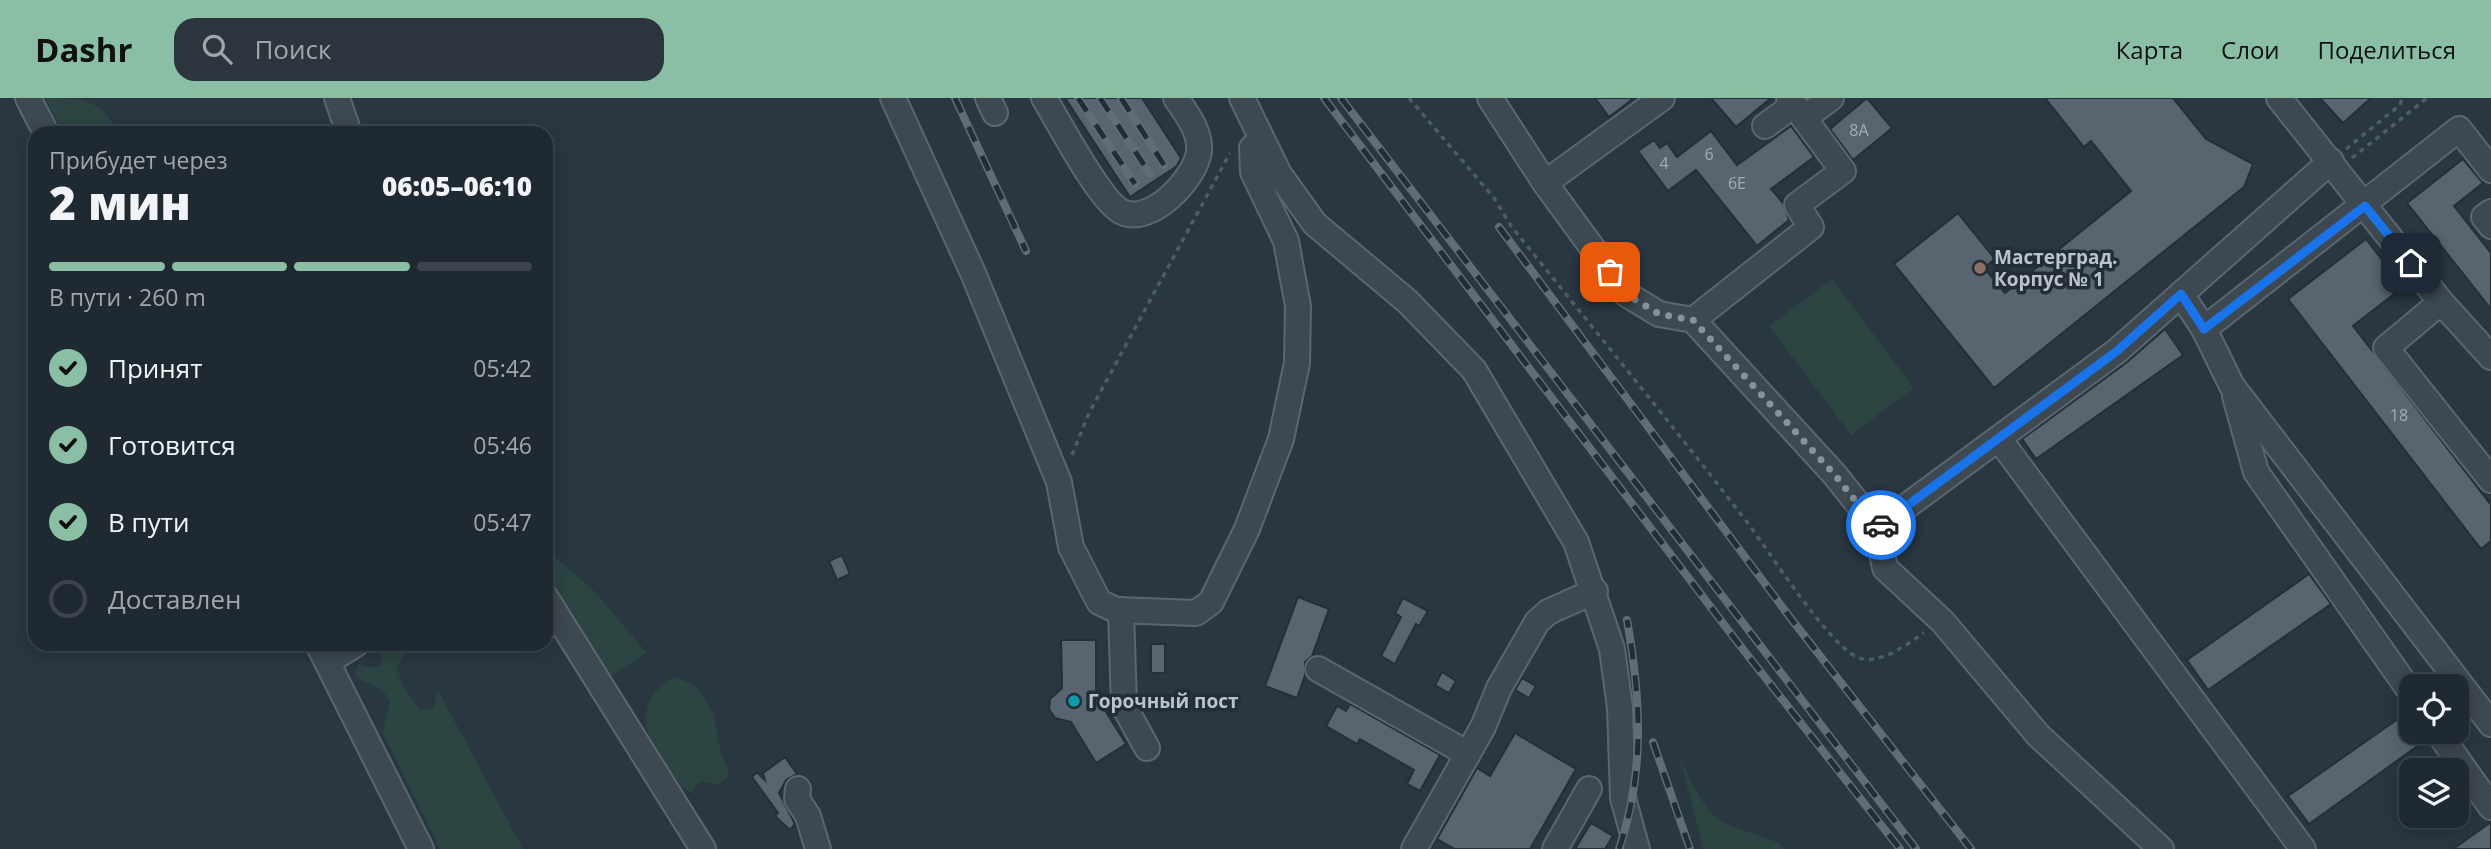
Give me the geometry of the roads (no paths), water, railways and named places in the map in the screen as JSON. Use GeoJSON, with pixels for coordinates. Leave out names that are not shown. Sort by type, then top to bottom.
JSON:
{"type":"FeatureCollection","features":[{"type":"Feature","properties":{"kind":"street"},"geometry":{"type":"LineString","coordinates":[[28,98],[42,126]]}},
{"type":"Feature","properties":{"kind":"street"},"geometry":{"type":"LineString","coordinates":[[337,98],[347,126]]}},
{"type":"Feature","properties":{"kind":"street"},"geometry":{"type":"LineString","coordinates":[[892,98],[965,254],[1059,482],[1071,547],[1098,602],[1107,608],[1121,610],[1196,613],[1211,602],[1247,529],[1281,439],[1297,363],[1298,306],[1286,241],[1250,162],[1252,148],[1261,139]]}},
{"type":"Feature","properties":{"kind":"street"},"geometry":{"type":"LineString","coordinates":[[1044,98],[1101,190],[1120,212],[1129,215],[1150,210],[1177,192],[1197,159],[1199,150],[1194,129],[1176,98]]}},
{"type":"Feature","properties":{"kind":"street"},"geometry":{"type":"LineString","coordinates":[[1242,98],[1293,197],[1315,224],[1407,301],[1474,370],[1561,513],[1576,542],[1595,591],[1612,649],[1620,708],[1623,798],[1637,849]]}},
{"type":"Feature","properties":{"kind":"street"},"geometry":{"type":"LineString","coordinates":[[1490,98],[1545,183],[1626,294],[1659,314],[1693,320],[1835,475],[1877,528],[1885,568],[1943,622],[2038,735],[2161,849]]}},
{"type":"Feature","properties":{"kind":"street"},"geometry":{"type":"LineString","coordinates":[[1545,183],[1662,98]]}},
{"type":"Feature","properties":{"kind":"street"},"geometry":{"type":"LineString","coordinates":[[1765,126],[1796,107],[1831,98]]}},
{"type":"Feature","properties":{"kind":"street"},"geometry":{"type":"LineString","coordinates":[[2279,98],[2441,302],[2491,357]]}},
{"type":"Feature","properties":{"kind":"street"},"geometry":{"type":"LineString","coordinates":[[1693,320],[1811,227],[1797,205],[1843,171],[1796,107]]}},
{"type":"Feature","properties":{"kind":"street"},"geometry":{"type":"LineString","coordinates":[[2204,329],[2365,206],[2459,129],[2491,170]]}},
{"type":"Feature","properties":{"kind":"street"},"geometry":{"type":"LineString","coordinates":[[1877,528],[2117,351],[2334,166]]}},
{"type":"Feature","properties":{"kind":"street"},"geometry":{"type":"LineString","coordinates":[[2491,212],[2484,217],[2491,226]]}},
{"type":"Feature","properties":{"kind":"street"},"geometry":{"type":"LineString","coordinates":[[2181,294],[2204,329],[2232,386],[2256,472],[2399,676]]}},
{"type":"Feature","properties":{"kind":"street"},"geometry":{"type":"LineString","coordinates":[[2441,302],[2386,348],[2491,480]]}},
{"type":"Feature","properties":{"kind":"street"},"geometry":{"type":"LineString","coordinates":[[2232,386],[2491,723]]}},
{"type":"Feature","properties":{"kind":"street"},"geometry":{"type":"LineString","coordinates":[[1998,439],[2303,849]]}},
{"type":"Feature","properties":{"kind":"street"},"geometry":{"type":"LineString","coordinates":[[1414,849],[1483,727],[1499,688],[1537,622],[1548,612],[1595,591]]}},
{"type":"Feature","properties":{"kind":"street"},"geometry":{"type":"LineString","coordinates":[[553,609],[703,849]]}},
{"type":"Feature","properties":{"kind":"street"},"geometry":{"type":"LineString","coordinates":[[1121,610],[1124,706],[1147,748]]}},
{"type":"Feature","properties":{"kind":"street"},"geometry":{"type":"LineString","coordinates":[[322,653],[421,849]]}},
{"type":"Feature","properties":{"kind":"street"},"geometry":{"type":"LineString","coordinates":[[1318,669],[1468,754]]}},
{"type":"Feature","properties":{"kind":"street"},"geometry":{"type":"LineString","coordinates":[[2446,744],[2491,807]]}},
{"type":"Feature","properties":{"kind":"street"},"geometry":{"type":"LineString","coordinates":[[798,789],[797,799],[806,811],[818,849]]}},
{"type":"Feature","properties":{"kind":"street"},"geometry":{"type":"LineString","coordinates":[[1555,849],[1589,789]]}},
{"type":"Feature","properties":{"kind":"railway"},"geometry":{"type":"LineString","coordinates":[[955,98],[1026,251]]}},
{"type":"Feature","properties":{"kind":"railway"},"geometry":{"type":"LineString","coordinates":[[1078,98],[1135,184]]}},
{"type":"Feature","properties":{"kind":"railway"},"geometry":{"type":"LineString","coordinates":[[1100,98],[1150,174]]}},
{"type":"Feature","properties":{"kind":"railway"},"geometry":{"type":"LineString","coordinates":[[1121,98],[1164,165]]}},
{"type":"Feature","properties":{"kind":"railway"},"geometry":{"type":"LineString","coordinates":[[1324,98],[1738,643],[1900,849]]}},
{"type":"Feature","properties":{"kind":"railway"},"geometry":{"type":"LineString","coordinates":[[1341,98],[1916,849]]}},
{"type":"Feature","properties":{"kind":"railway"},"geometry":{"type":"LineString","coordinates":[[1499,227],[1792,620],[1971,849]]}},
{"type":"Feature","properties":{"kind":"railway"},"geometry":{"type":"LineString","coordinates":[[1619,849],[1633,792],[1638,736],[1635,678],[1627,620]]}},
{"type":"Feature","properties":{"kind":"railway"},"geometry":{"type":"LineString","coordinates":[[1653,742],[1690,849]]}},
{"type":"Feature","properties":{"kind":"place","name":"Мастерград. Корпус № 1"},"geometry":{"type":"Point","coordinates":[1980,268]}},
{"type":"Feature","properties":{"kind":"place","name":"Горочный пост"},"geometry":{"type":"Point","coordinates":[1074,701]}}]}
